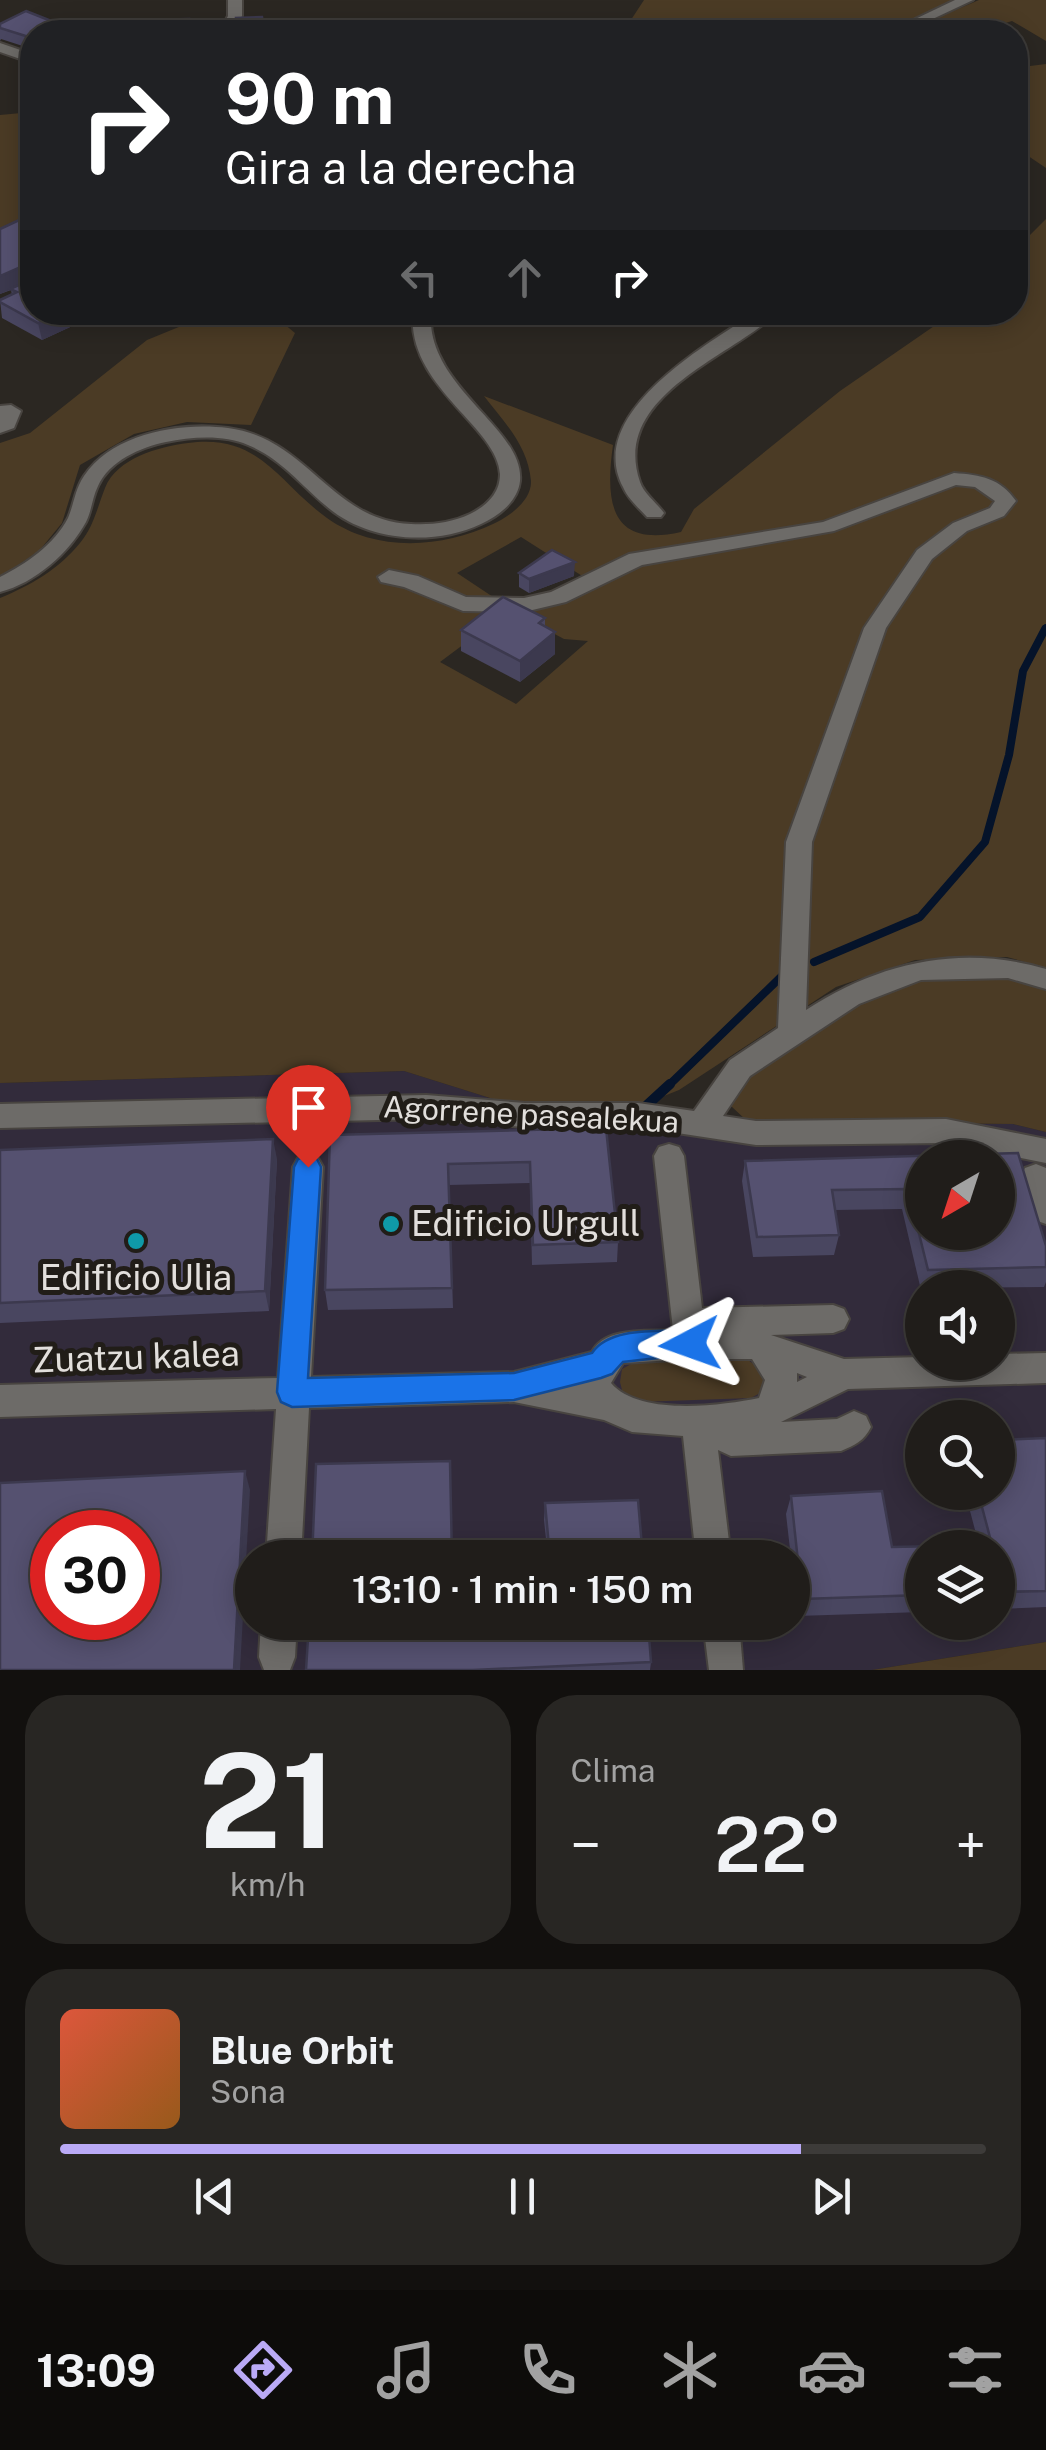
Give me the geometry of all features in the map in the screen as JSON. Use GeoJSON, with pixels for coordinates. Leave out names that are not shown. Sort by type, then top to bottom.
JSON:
{"type":"FeatureCollection","features":[{"type":"Feature","properties":{"kind":"street"},"geometry":{"type":"LineString","coordinates":[[922,20],[966,0]]}},
{"type":"Feature","properties":{"kind":"street"},"geometry":{"type":"LineString","coordinates":[[0,585],[44,560],[65,538],[81,513],[84,492],[110,458],[166,436],[198,433],[256,440],[275,451],[354,519],[380,529],[439,530],[472,521],[495,507],[509,491],[512,472],[506,455],[425,351],[421,325]]}},
{"type":"Feature","properties":{"kind":"street"},"geometry":{"type":"LineString","coordinates":[[654,513],[631,485],[625,451],[637,415],[659,388],[751,325]]}},
{"type":"Feature","properties":{"kind":"street"},"geometry":{"type":"LineString","coordinates":[[0,412],[11,412],[7,424],[0,427]]}},
{"type":"Feature","properties":{"kind":"street"},"geometry":{"type":"LineString","coordinates":[[390,577],[410,581],[463,604],[524,605],[558,597],[636,559],[827,527],[954,478],[979,481],[997,489],[1006,500],[997,512],[960,527],[924,556],[875,628],[799,842],[792,1030]]}},
{"type":"Feature","properties":{"kind":"street","name":"Agorrene pasealekua"},"geometry":{"type":"LineString","coordinates":[[702,1124],[740,1068],[792,1030],[849,996],[920,970],[1008,968],[1046,980]]}},
{"type":"Feature","properties":{"kind":"street","name":"Agorrene pasealekua"},"geometry":{"type":"LineString","coordinates":[[0,1116],[426,1107],[525,1116],[638,1115],[756,1133],[946,1131],[1041,1164]]}},
{"type":"Feature","properties":{"kind":"street"},"geometry":{"type":"LineString","coordinates":[[670,1156],[689,1333],[834,1319]]}},
{"type":"Feature","properties":{"kind":"street"},"geometry":{"type":"LineString","coordinates":[[1041,1164],[1046,1210]]}},
{"type":"Feature","properties":{"kind":"street"},"geometry":{"type":"LineString","coordinates":[[284,1540],[308,1167]]}},
{"type":"Feature","properties":{"kind":"street","name":"Zuatzu kalea"},"geometry":{"type":"LineString","coordinates":[[0,1401],[514,1386],[601,1364],[608,1354],[620,1348],[689,1333],[753,1344],[844,1374],[1046,1368]]}},
{"type":"Feature","properties":{"kind":"street"},"geometry":{"type":"LineString","coordinates":[[764,1350],[782,1377],[779,1396],[770,1410]]}},
{"type":"Feature","properties":{"kind":"street"},"geometry":{"type":"LineString","coordinates":[[601,1364],[593,1385],[610,1406]]}},
{"type":"Feature","properties":{"kind":"street","name":"Zuatzu kalea"},"geometry":{"type":"LineString","coordinates":[[514,1386],[610,1406],[634,1417],[698,1418],[770,1410],[844,1374]]}},
{"type":"Feature","properties":{"kind":"street"},"geometry":{"type":"LineString","coordinates":[[698,1418],[731,1440],[840,1435],[854,1427]]}},
{"type":"Feature","properties":{"kind":"street"},"geometry":{"type":"LineString","coordinates":[[698,1418],[712,1540]]}},
{"type":"Feature","properties":{"kind":"street"},"geometry":{"type":"LineString","coordinates":[[723,1640],[726,1666]]}},
{"type":"Feature","properties":{"kind":"shaded area"},"geometry":{"type":"Polygon","coordinates":[[[644,0],[954,0],[916,20],[631,20],[644,0]]]}},
{"type":"Feature","properties":{"kind":"shaded area"},"geometry":{"type":"Polygon","coordinates":[[[979,0],[1046,0],[1046,41],[1028,30],[1028,20],[932,20],[979,0]]]}},
{"type":"Feature","properties":{"kind":"shaded area"},"geometry":{"type":"Polygon","coordinates":[[[1046,64],[1046,168],[1028,156],[1028,66],[1046,64]]]}},
{"type":"Feature","properties":{"kind":"shaded area"},"geometry":{"type":"Polygon","coordinates":[[[20,113],[20,232],[0,242],[0,115],[20,113]]]}},
{"type":"Feature","properties":{"kind":"shaded area"},"geometry":{"type":"Polygon","coordinates":[[[1046,219],[1046,968],[1007,957],[915,960],[836,987],[679,1090],[644,1104],[506,1103],[404,1071],[0,1083],[0,598],[44,575],[72,552],[89,530],[105,488],[119,469],[140,456],[176,445],[213,442],[233,446],[266,464],[327,518],[346,529],[388,542],[452,538],[506,517],[524,501],[530,488],[529,468],[520,446],[484,396],[613,445],[610,485],[617,516],[626,527],[657,535],[681,532],[694,509],[840,391],[936,325],[1028,325],[1028,237],[1046,219]],[[521,537],[457,573],[511,609],[440,662],[516,704],[588,641],[564,639],[517,614],[554,606],[598,586],[521,537]]]}},
{"type":"Feature","properties":{"kind":"shaded area"},"geometry":{"type":"Polygon","coordinates":[[[184,325],[285,325],[295,333],[251,425],[187,422],[134,434],[80,465],[62,523],[39,551],[0,577],[0,443],[30,433],[147,340],[184,325]]]}},
{"type":"Feature","properties":{"kind":"shaded area"},"geometry":{"type":"Polygon","coordinates":[[[1006,977],[1046,991],[1046,1132],[1013,1124],[747,1121],[731,1106],[748,1071],[852,1003],[919,979],[1006,977]]]}},
{"type":"Feature","properties":{"kind":"shaded area"},"geometry":{"type":"Polygon","coordinates":[[[404,1071],[506,1103],[644,1104],[747,1121],[1013,1124],[1046,1132],[1046,1642],[872,1670],[0,1670],[0,1083],[404,1071]]]}},
{"type":"Feature","properties":{"kind":"shaded area"},"geometry":{"type":"Polygon","coordinates":[[[746,1359],[759,1369],[764,1381],[762,1392],[751,1398],[639,1402],[623,1394],[620,1382],[622,1369],[635,1362],[746,1359]]]}},
{"type":"Feature","properties":{"kind":"shaded area"},"geometry":{"type":"Polygon","coordinates":[[[1046,1642],[1046,1670],[872,1670],[1046,1642]]]}},
{"type":"Feature","properties":{"kind":"building"},"geometry":{"type":"Polygon","coordinates":[[[26,11],[49,20],[20,20],[20,34],[0,28],[0,24],[26,11]]]}},
{"type":"Feature","properties":{"kind":"building"},"geometry":{"type":"Polygon","coordinates":[[[262,17],[262,20],[236,20],[262,17]]]}},
{"type":"Feature","properties":{"kind":"building"},"geometry":{"type":"Polygon","coordinates":[[[20,220],[20,267],[0,276],[0,229],[20,220]]]}},
{"type":"Feature","properties":{"kind":"building"},"geometry":{"type":"Polygon","coordinates":[[[20,284],[20,313],[0,302],[17,292],[10,289],[20,284]]]}},
{"type":"Feature","properties":{"kind":"building"},"geometry":{"type":"Polygon","coordinates":[[[552,550],[575,562],[529,579],[519,573],[552,550]]]}},
{"type":"Feature","properties":{"kind":"building"},"geometry":{"type":"Polygon","coordinates":[[[503,597],[545,618],[539,623],[555,632],[520,661],[461,630],[503,597]]]}},
{"type":"Feature","properties":{"kind":"building","name":"Edificio Urgull"},"geometry":{"type":"Polygon","coordinates":[[[606,1128],[618,1242],[533,1245],[530,1162],[448,1164],[452,1288],[325,1290],[330,1135],[606,1128]]]}},
{"type":"Feature","properties":{"kind":"building","name":"Edificio Ulia"},"geometry":{"type":"Polygon","coordinates":[[[273,1139],[265,1291],[0,1303],[0,1150],[273,1139]]]}},
{"type":"Feature","properties":{"kind":"building"},"geometry":{"type":"Polygon","coordinates":[[[1018,1153],[1046,1246],[1046,1267],[928,1270],[923,1250],[1015,1250],[1018,1153]]]}},
{"type":"Feature","properties":{"kind":"building"},"geometry":{"type":"Polygon","coordinates":[[[905,1156],[905,1189],[832,1190],[839,1235],[757,1237],[745,1161],[905,1156]]]}},
{"type":"Feature","properties":{"kind":"building"},"geometry":{"type":"Polygon","coordinates":[[[1046,1438],[1046,1591],[1015,1592],[1015,1530],[988,1530],[983,1510],[1015,1510],[1015,1439],[1046,1438]]]}},
{"type":"Feature","properties":{"kind":"building"},"geometry":{"type":"Polygon","coordinates":[[[450,1461],[452,1540],[313,1540],[316,1464],[450,1461]]]}},
{"type":"Feature","properties":{"kind":"building"},"geometry":{"type":"Polygon","coordinates":[[[245,1471],[241,1540],[235,1540],[234,1670],[0,1670],[0,1483],[245,1471]]]}},
{"type":"Feature","properties":{"kind":"building"},"geometry":{"type":"Polygon","coordinates":[[[882,1491],[892,1547],[905,1547],[905,1596],[810,1599],[810,1540],[796,1540],[791,1496],[882,1491]]]}},
{"type":"Feature","properties":{"kind":"building"},"geometry":{"type":"Polygon","coordinates":[[[638,1500],[641,1540],[548,1540],[545,1503],[638,1500]]]}},
{"type":"Feature","properties":{"kind":"building"},"geometry":{"type":"Polygon","coordinates":[[[308,1640],[649,1640],[651,1662],[473,1670],[306,1670],[308,1640]]]}},
{"type":"Feature","properties":{"kind":"waterway"},"geometry":{"type":"LineString","coordinates":[[1044,632],[1046,627]]}},
{"type":"Feature","properties":{"kind":"waterway"},"geometry":{"type":"LineString","coordinates":[[814,962],[920,917],[985,842],[1009,755],[1023,671],[1045,629]]}},
{"type":"Feature","properties":{"kind":"waterway"},"geometry":{"type":"LineString","coordinates":[[667,1087],[784,974]]}},
{"type":"Feature","properties":{"kind":"waterway"},"geometry":{"type":"LineString","coordinates":[[646,1106],[670,1084]]}},
{"type":"Feature","properties":{"kind":"place","name":"Edificio Urgull"},"geometry":{"type":"Point","coordinates":[391,1224]}},
{"type":"Feature","properties":{"kind":"place","name":"Edificio Ulia"},"geometry":{"type":"Point","coordinates":[136,1241]}},
{"type":"Feature","properties":{"kind":"route"},"geometry":{"type":"LineString","coordinates":[[308,1167],[292,1392],[514,1386],[601,1364],[608,1354],[620,1348],[690,1344]]}}]}
